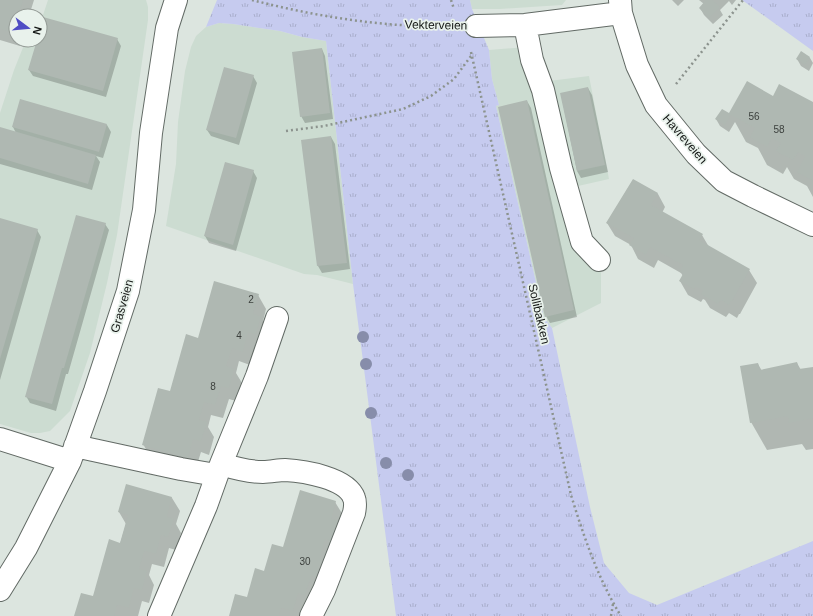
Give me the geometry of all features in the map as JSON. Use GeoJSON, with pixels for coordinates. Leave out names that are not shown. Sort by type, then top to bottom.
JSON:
{"type":"FeatureCollection","features":[{"type":"Feature","properties":{"kind":"street","name":"Grasveien"},"geometry":{"type":"LineString","coordinates":[[0,590],[26,548],[72,453],[95,391],[128,291],[144,210],[151,133],[167,28],[176,0]]}},
{"type":"Feature","properties":{"kind":"street","name":"Vekterveien"},"geometry":{"type":"LineString","coordinates":[[467,26],[525,25],[620,6]]}},
{"type":"Feature","properties":{"kind":"street","name":"Havreveien"},"geometry":{"type":"LineString","coordinates":[[620,6],[637,65],[656,105],[696,154],[724,181],[813,225]]}},
{"type":"Feature","properties":{"kind":"street"},"geometry":{"type":"LineString","coordinates":[[525,25],[532,60],[543,90],[561,168],[582,242],[598,260]]}},
{"type":"Feature","properties":{"kind":"street"},"geometry":{"type":"LineString","coordinates":[[158,616],[206,506],[219,469],[257,376],[277,318]]}},
{"type":"Feature","properties":{"kind":"street"},"geometry":{"type":"LineString","coordinates":[[0,439],[72,453],[181,469],[238,469],[263,472],[284,470],[325,477],[336,481],[351,492],[355,498],[356,505],[324,590],[311,616]]}},
{"type":"Feature","properties":{"kind":"path","name":"Vekterveien"},"geometry":{"type":"LineString","coordinates":[[252,0],[283,8],[335,18],[408,25],[467,26]]}},
{"type":"Feature","properties":{"kind":"path"},"geometry":{"type":"LineString","coordinates":[[656,105],[672,88],[743,0]]}},
{"type":"Feature","properties":{"kind":"path","name":"Sollibakken"},"geometry":{"type":"LineString","coordinates":[[467,26],[472,56],[571,495],[587,546],[621,616]]}},
{"type":"Feature","properties":{"kind":"path"},"geometry":{"type":"LineString","coordinates":[[286,131],[324,126],[403,109],[431,96],[454,79],[472,56]]}},
{"type":"Feature","properties":{"kind":"path"},"geometry":{"type":"LineString","coordinates":[[611,616],[614,604]]}},
{"type":"Feature","properties":{"kind":"shaded area"},"geometry":{"type":"Polygon","coordinates":[[[48,0],[146,0],[148,7],[148,20],[117,235],[90,353],[70,411],[50,431],[31,433],[0,424],[0,113],[23,48],[48,48],[48,8],[45,8],[48,0]]]}},
{"type":"Feature","properties":{"kind":"shaded area"},"geometry":{"type":"Polygon","coordinates":[[[470,0],[566,0],[562,5],[500,9],[472,9],[470,0]]]}},
{"type":"Feature","properties":{"kind":"shaded area"},"geometry":{"type":"Polygon","coordinates":[[[219,23],[280,31],[326,41],[353,284],[317,275],[304,274],[166,226],[176,164],[178,122],[185,71],[191,47],[196,36],[206,27],[219,23]]]}},
{"type":"Feature","properties":{"kind":"shaded area"},"geometry":{"type":"Polygon","coordinates":[[[540,46],[549,81],[589,76],[609,179],[578,186],[601,273],[601,303],[552,328],[544,318],[496,106],[499,105],[492,79],[489,50],[540,46]]]}},
{"type":"Feature","properties":{"kind":"green space"},"geometry":{"type":"Polygon","coordinates":[[[217,0],[470,0],[472,9],[489,50],[492,79],[499,105],[496,106],[544,318],[552,328],[590,507],[604,563],[629,593],[657,605],[813,541],[813,616],[396,616],[353,284],[326,41],[280,31],[233,24],[219,23],[206,27],[217,0]]]}},
{"type":"Feature","properties":{"kind":"green space"},"geometry":{"type":"Polygon","coordinates":[[[742,0],[813,0],[813,51],[742,0]]]}},
{"type":"Feature","properties":{"kind":"building"},"geometry":{"type":"Polygon","coordinates":[[[0,0],[23,0],[20,8],[8,8],[8,32],[0,29],[0,0]]]}},
{"type":"Feature","properties":{"kind":"building"},"geometry":{"type":"Polygon","coordinates":[[[704,0],[712,0],[720,7],[709,18],[699,8],[705,1],[704,0]]]}},
{"type":"Feature","properties":{"kind":"building"},"geometry":{"type":"Polygon","coordinates":[[[48,18],[118,38],[103,91],[28,70],[35,48],[48,48],[48,18]]]}},
{"type":"Feature","properties":{"kind":"building"},"geometry":{"type":"Polygon","coordinates":[[[322,48],[330,113],[300,117],[292,52],[322,48]]]}},
{"type":"Feature","properties":{"kind":"building"},"geometry":{"type":"Polygon","coordinates":[[[801,51],[810,57],[805,65],[796,59],[801,51]]]}},
{"type":"Feature","properties":{"kind":"building"},"geometry":{"type":"Polygon","coordinates":[[[224,67],[254,75],[236,138],[206,130],[224,67]]]}},
{"type":"Feature","properties":{"kind":"building"},"geometry":{"type":"Polygon","coordinates":[[[747,81],[773,96],[779,84],[813,102],[813,181],[797,172],[805,156],[798,152],[793,160],[776,151],[781,143],[772,138],[767,147],[750,137],[755,128],[731,115],[725,125],[715,119],[722,109],[729,113],[747,81]]]}},
{"type":"Feature","properties":{"kind":"building"},"geometry":{"type":"Polygon","coordinates":[[[588,87],[605,165],[577,171],[560,93],[588,87]]]}},
{"type":"Feature","properties":{"kind":"building"},"geometry":{"type":"Polygon","coordinates":[[[20,99],[107,124],[99,152],[12,127],[20,99]]]}},
{"type":"Feature","properties":{"kind":"building"},"geometry":{"type":"Polygon","coordinates":[[[527,100],[574,310],[545,317],[498,107],[527,100]]]}},
{"type":"Feature","properties":{"kind":"building"},"geometry":{"type":"Polygon","coordinates":[[[0,127],[96,155],[88,184],[0,158],[0,127]]]}},
{"type":"Feature","properties":{"kind":"building"},"geometry":{"type":"Polygon","coordinates":[[[331,136],[347,263],[317,266],[301,140],[331,136]]]}},
{"type":"Feature","properties":{"kind":"building"},"geometry":{"type":"Polygon","coordinates":[[[225,162],[254,170],[233,245],[204,236],[225,162]]]}},
{"type":"Feature","properties":{"kind":"building"},"geometry":{"type":"Polygon","coordinates":[[[633,179],[658,193],[651,205],[703,234],[699,240],[750,269],[729,305],[721,300],[718,304],[701,294],[703,290],[695,286],[694,289],[679,281],[683,274],[680,272],[683,265],[650,247],[646,255],[629,245],[634,238],[606,223],[633,179]]]}},
{"type":"Feature","properties":{"kind":"building"},"geometry":{"type":"Polygon","coordinates":[[[76,215],[106,223],[64,368],[62,368],[52,404],[25,397],[76,215]]]}},
{"type":"Feature","properties":{"kind":"building"},"geometry":{"type":"Polygon","coordinates":[[[0,218],[38,229],[0,359],[0,218]]]}},
{"type":"Feature","properties":{"kind":"building"},"geometry":{"type":"Polygon","coordinates":[[[214,281],[259,294],[253,314],[261,316],[256,334],[248,332],[243,352],[232,348],[226,366],[234,369],[229,388],[221,386],[215,405],[204,402],[199,420],[207,422],[201,441],[193,439],[188,458],[142,445],[158,388],[170,391],[186,334],[198,338],[214,281]]]}},
{"type":"Feature","properties":{"kind":"building"},"geometry":{"type":"Polygon","coordinates":[[[797,362],[799,369],[813,367],[813,418],[789,423],[788,416],[750,423],[740,366],[758,363],[760,370],[797,362]]]}},
{"type":"Feature","properties":{"kind":"building"},"geometry":{"type":"Polygon","coordinates":[[[126,484],[172,497],[167,517],[174,519],[168,537],[161,535],[156,554],[144,551],[139,569],[147,571],[142,590],[134,588],[129,608],[117,605],[114,616],[74,616],[81,593],[93,596],[109,539],[120,543],[128,515],[118,512],[126,484]]]}},
{"type":"Feature","properties":{"kind":"building"},"geometry":{"type":"Polygon","coordinates":[[[300,490],[336,501],[331,519],[338,521],[332,541],[325,539],[320,559],[322,559],[316,577],[311,576],[305,595],[298,593],[293,611],[281,608],[279,616],[229,616],[235,594],[247,597],[255,568],[264,571],[272,544],[283,547],[300,490]]]}}]}
